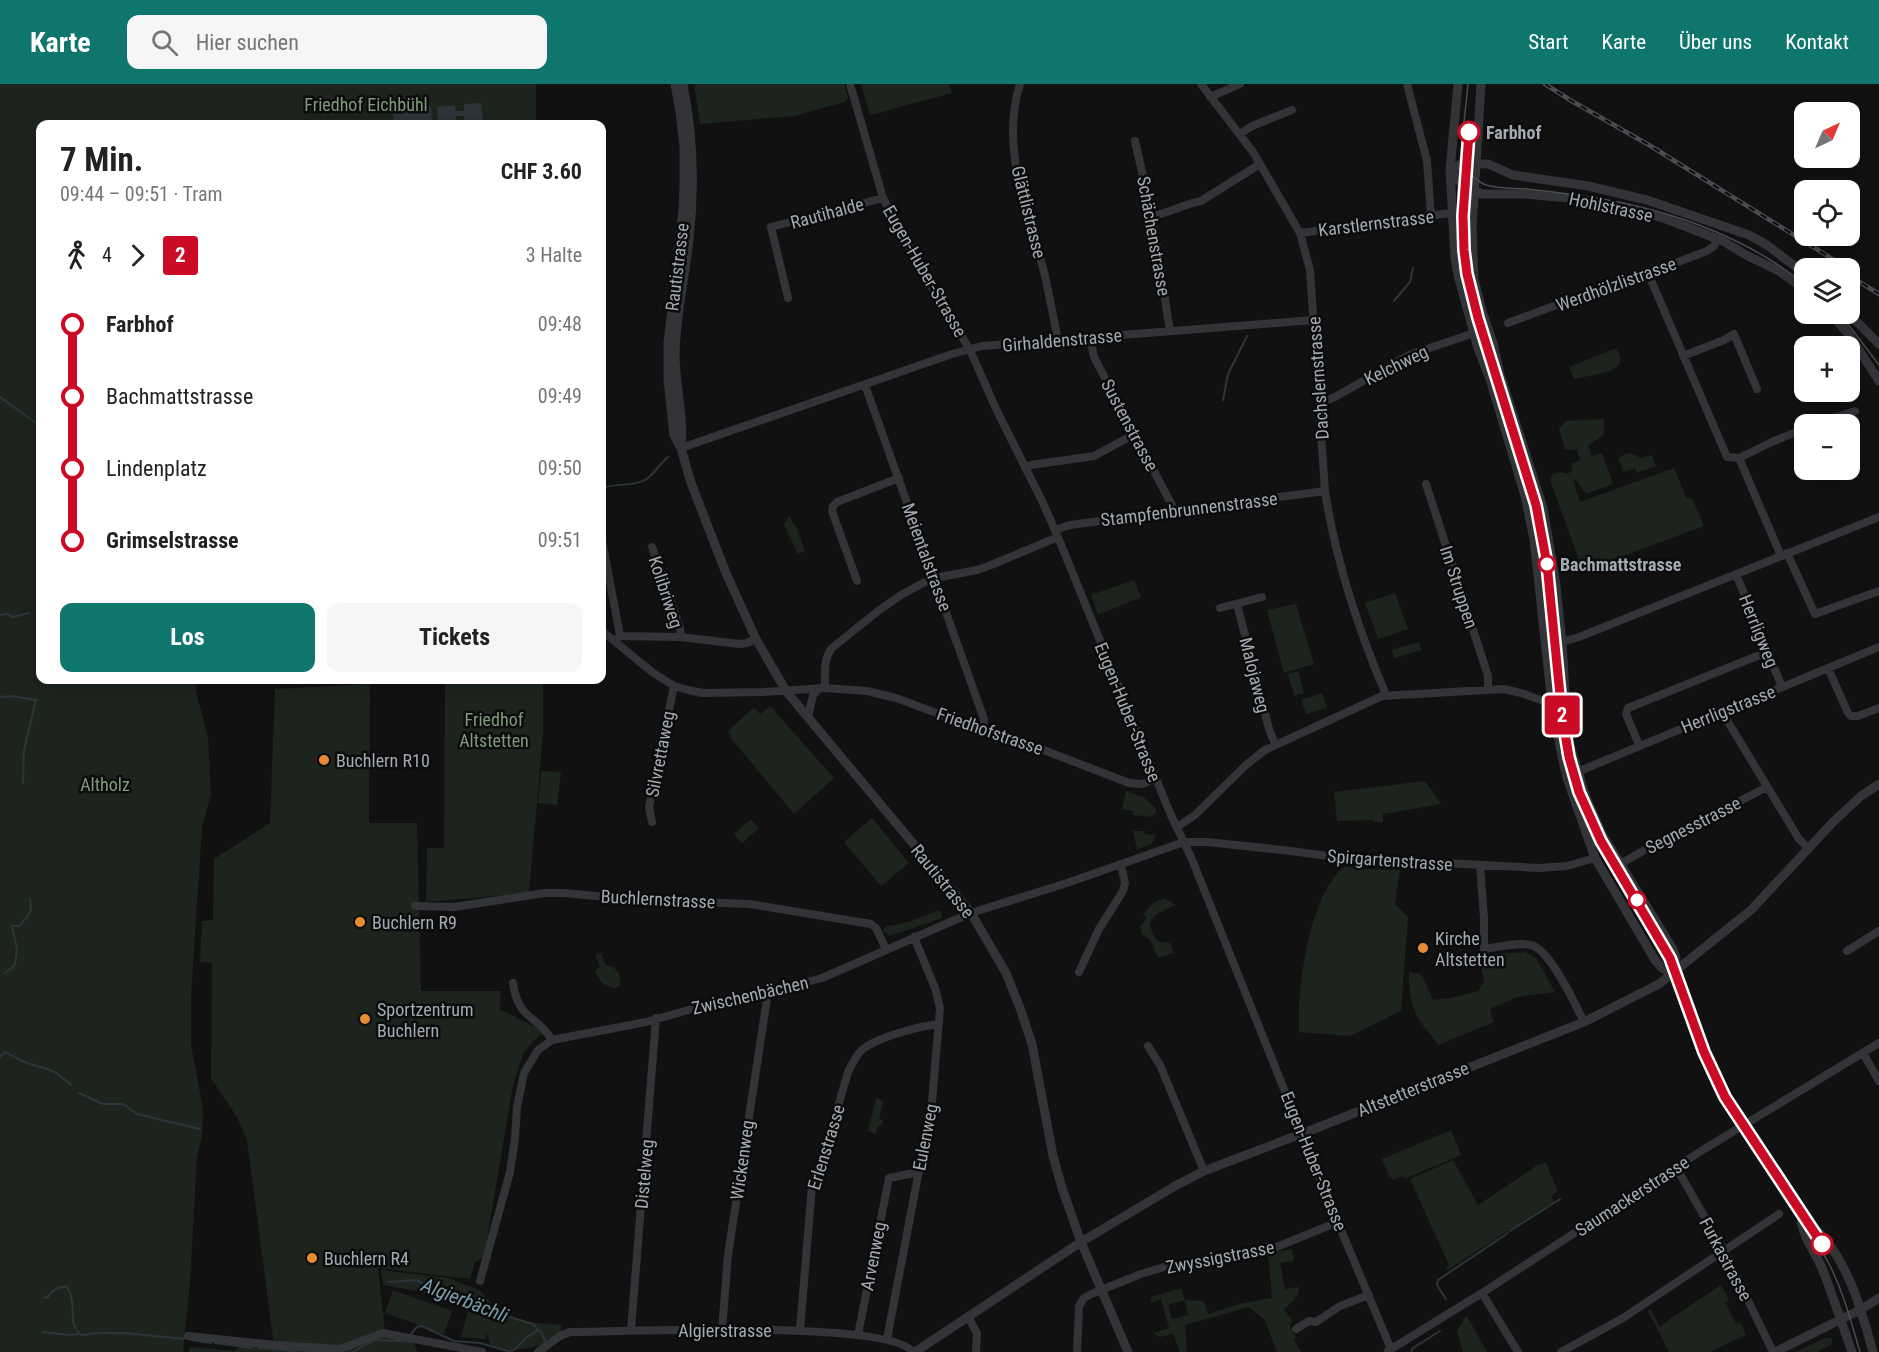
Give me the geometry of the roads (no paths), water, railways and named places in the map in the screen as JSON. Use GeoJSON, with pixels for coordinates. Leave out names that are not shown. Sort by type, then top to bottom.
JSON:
{"type":"FeatureCollection","features":[{"type":"Feature","properties":{"kind":"street","name":"Rautistrasse"},"geometry":{"type":"LineString","coordinates":[[675,84],[684,147],[684,186],[668,343],[668,380],[674,435],[681,448],[691,483],[726,573],[756,639],[786,690],[970,913],[1006,973],[1020,1008],[1036,1062],[1053,1156],[1081,1242],[1128,1352]]}},
{"type":"Feature","properties":{"kind":"street","name":"Rautistrasse"},"geometry":{"type":"LineString","coordinates":[[681,448],[682,433],[675,357],[690,237],[692,200],[692,156],[683,84]]}},
{"type":"Feature","properties":{"kind":"street","name":"Eugen-Huber-Strasse"},"geometry":{"type":"LineString","coordinates":[[850,84],[883,198],[925,276],[970,350],[1056,534],[1369,1294],[1389,1351]]}},
{"type":"Feature","properties":{"kind":"street","name":"Glättlistrasse"},"geometry":{"type":"LineString","coordinates":[[1020,84],[1013,131],[1016,168],[1044,271],[1058,340]]}},
{"type":"Feature","properties":{"kind":"street","name":"Dachslernstrasse"},"geometry":{"type":"LineString","coordinates":[[1201,84],[1260,164],[1300,233],[1310,270],[1325,491],[1342,572],[1353,610],[1386,694]]}},
{"type":"Feature","properties":{"kind":"street"},"geometry":{"type":"LineString","coordinates":[[1210,97],[1240,84]]}},
{"type":"Feature","properties":{"kind":"street"},"geometry":{"type":"LineString","coordinates":[[1407,84],[1427,160],[1431,216]]}},
{"type":"Feature","properties":{"kind":"street"},"geometry":{"type":"LineString","coordinates":[[1458,84],[1450,170],[1451,213],[1458,275],[1525,496],[1534,538],[1552,704],[1567,778],[1595,858],[1655,960],[1662,968],[1674,973]]}},
{"type":"Feature","properties":{"kind":"street"},"geometry":{"type":"LineString","coordinates":[[1481,84],[1472,228],[1473,268],[1477,293],[1543,508],[1555,578],[1567,725],[1577,772],[1593,818],[1673,949],[1676,958],[1674,973],[1705,1060],[1718,1087],[1801,1217],[1822,1233],[1838,1257],[1860,1310],[1873,1352]]}},
{"type":"Feature","properties":{"kind":"street"},"geometry":{"type":"LineString","coordinates":[[1240,134],[1252,126],[1292,110]]}},
{"type":"Feature","properties":{"kind":"street","name":"Schächenstrasse"},"geometry":{"type":"LineString","coordinates":[[1135,141],[1152,216],[1170,331]]}},
{"type":"Feature","properties":{"kind":"street"},"geometry":{"type":"LineString","coordinates":[[1477,144],[1488,164]]}},
{"type":"Feature","properties":{"kind":"street","name":"Hohlstrasse"},"geometry":{"type":"LineString","coordinates":[[1450,170],[1463,163],[1488,164],[1513,176],[1588,186],[1647,200],[1755,238],[1794,266]]}},
{"type":"Feature","properties":{"kind":"street"},"geometry":{"type":"LineString","coordinates":[[1152,216],[1201,201],[1260,164]]}},
{"type":"Feature","properties":{"kind":"street"},"geometry":{"type":"LineString","coordinates":[[1450,170],[1462,184],[1474,191]]}},
{"type":"Feature","properties":{"kind":"street","name":"Hohlstrasse"},"geometry":{"type":"LineString","coordinates":[[1474,191],[1491,195],[1540,195],[1624,207],[1718,238],[1750,258],[1779,271],[1794,282]]}},
{"type":"Feature","properties":{"kind":"street","name":"Rautihalde"},"geometry":{"type":"LineString","coordinates":[[788,297],[771,227],[883,198]]}},
{"type":"Feature","properties":{"kind":"street"},"geometry":{"type":"LineString","coordinates":[[1451,213],[1463,216],[1472,228]]}},
{"type":"Feature","properties":{"kind":"street","name":"Karstlernstrasse"},"geometry":{"type":"LineString","coordinates":[[1300,233],[1451,213]]}},
{"type":"Feature","properties":{"kind":"street","name":"Werdhölzlistrasse"},"geometry":{"type":"LineString","coordinates":[[1508,323],[1646,272],[1653,274],[1657,270],[1711,249],[1718,238]]}},
{"type":"Feature","properties":{"kind":"street"},"geometry":{"type":"LineString","coordinates":[[1653,274],[1651,280],[1725,454],[1731,458],[1739,458],[1794,433]]}},
{"type":"Feature","properties":{"kind":"street","name":"Girhaldenstrasse"},"geometry":{"type":"LineString","coordinates":[[681,448],[982,346],[1314,320]]}},
{"type":"Feature","properties":{"kind":"street"},"geometry":{"type":"LineString","coordinates":[[1840,324],[1879,381]]}},
{"type":"Feature","properties":{"kind":"street"},"geometry":{"type":"LineString","coordinates":[[1859,324],[1879,344]]}},
{"type":"Feature","properties":{"kind":"street","name":"Kelchweg"},"geometry":{"type":"LineString","coordinates":[[1320,403],[1335,397],[1409,355],[1474,333]]}},
{"type":"Feature","properties":{"kind":"street"},"geometry":{"type":"LineString","coordinates":[[1683,356],[1734,334],[1757,389]]}},
{"type":"Feature","properties":{"kind":"street","name":"Sustenstrasse"},"geometry":{"type":"LineString","coordinates":[[1090,337],[1094,357],[1175,511]]}},
{"type":"Feature","properties":{"kind":"street","name":"Meientalstrasse"},"geometry":{"type":"LineString","coordinates":[[865,385],[984,719],[983,729]]}},
{"type":"Feature","properties":{"kind":"street"},"geometry":{"type":"LineString","coordinates":[[1846,414],[1855,411]]}},
{"type":"Feature","properties":{"kind":"street"},"geometry":{"type":"LineString","coordinates":[[1025,468],[1031,465],[1094,456],[1135,434]]}},
{"type":"Feature","properties":{"kind":"street"},"geometry":{"type":"LineString","coordinates":[[1739,458],[1815,614],[1879,591]]}},
{"type":"Feature","properties":{"kind":"street"},"geometry":{"type":"LineString","coordinates":[[857,581],[832,511],[833,506],[837,502],[899,478]]}},
{"type":"Feature","properties":{"kind":"street","name":"Im Struppen"},"geometry":{"type":"LineString","coordinates":[[1426,484],[1488,676],[1488,689]]}},
{"type":"Feature","properties":{"kind":"street","name":"Stampfenbrunnenstrasse"},"geometry":{"type":"LineString","coordinates":[[822,688],[827,654],[832,648],[868,618],[901,595],[935,578],[987,567],[1070,525],[1325,491]]}},
{"type":"Feature","properties":{"kind":"street"},"geometry":{"type":"LineString","coordinates":[[1562,642],[1579,638],[1879,517]]}},
{"type":"Feature","properties":{"kind":"street","name":"Kolibriweg"},"geometry":{"type":"LineString","coordinates":[[652,548],[680,628],[681,637]]}},
{"type":"Feature","properties":{"kind":"street"},"geometry":{"type":"LineString","coordinates":[[606,565],[617,638],[681,637],[739,644],[756,639]]}},
{"type":"Feature","properties":{"kind":"street","name":"Herrligweg"},"geometry":{"type":"LineString","coordinates":[[1736,574],[1782,687]]}},
{"type":"Feature","properties":{"kind":"street"},"geometry":{"type":"LineString","coordinates":[[1220,608],[1262,597]]}},
{"type":"Feature","properties":{"kind":"street","name":"Malojaweg"},"geometry":{"type":"LineString","coordinates":[[1237,604],[1269,729],[1275,744]]}},
{"type":"Feature","properties":{"kind":"street","name":"Friedhofstrasse"},"geometry":{"type":"LineString","coordinates":[[606,633],[617,638],[635,660],[674,686],[703,693],[822,688],[882,693],[1023,745],[1041,749],[1129,783],[1142,784],[1156,779]]}},
{"type":"Feature","properties":{"kind":"street","name":"Herrligstrasse"},"geometry":{"type":"LineString","coordinates":[[1577,772],[1879,647]]}},
{"type":"Feature","properties":{"kind":"street"},"geometry":{"type":"LineString","coordinates":[[1640,745],[1626,714],[1628,708],[1767,652]]}},
{"type":"Feature","properties":{"kind":"street"},"geometry":{"type":"LineString","coordinates":[[1828,668],[1851,716],[1858,717],[1879,708]]}},
{"type":"Feature","properties":{"kind":"street","name":"Silvrettaweg"},"geometry":{"type":"LineString","coordinates":[[652,822],[649,807],[674,686]]}},
{"type":"Feature","properties":{"kind":"street"},"geometry":{"type":"LineString","coordinates":[[808,717],[813,695],[822,688]]}},
{"type":"Feature","properties":{"kind":"street"},"geometry":{"type":"LineString","coordinates":[[1177,827],[1195,815],[1253,759],[1275,744],[1386,694],[1504,689],[1552,704],[1566,705]]}},
{"type":"Feature","properties":{"kind":"street"},"geometry":{"type":"LineString","coordinates":[[1722,712],[1799,839],[1808,848]]}},
{"type":"Feature","properties":{"kind":"street","name":"Altstetterstrasse"},"geometry":{"type":"LineString","coordinates":[[914,1352],[1081,1242],[1175,1185],[1204,1171],[1584,1022],[1659,984],[1751,910],[1808,848],[1861,796],[1879,784]]}},
{"type":"Feature","properties":{"kind":"street","name":"Segnesstrasse"},"geometry":{"type":"LineString","coordinates":[[1620,864],[1767,787]]}},
{"type":"Feature","properties":{"kind":"street","name":"Spirgartenstrasse"},"geometry":{"type":"LineString","coordinates":[[1184,842],[1283,850],[1362,862],[1551,868],[1595,858]]}},
{"type":"Feature","properties":{"kind":"street","name":"Zwischenbächen"},"geometry":{"type":"LineString","coordinates":[[552,1040],[618,1028],[834,974],[970,913],[1184,842]]}},
{"type":"Feature","properties":{"kind":"street"},"geometry":{"type":"LineString","coordinates":[[1079,972],[1099,929],[1124,891],[1125,883],[1120,865]]}},
{"type":"Feature","properties":{"kind":"street"},"geometry":{"type":"LineString","coordinates":[[1480,865],[1484,949],[1525,945],[1540,948],[1551,961],[1584,1022]]}},
{"type":"Feature","properties":{"kind":"street","name":"Buchlernstrasse"},"geometry":{"type":"LineString","coordinates":[[415,906],[454,907],[545,893],[750,904],[871,924],[876,928],[886,949]]}},
{"type":"Feature","properties":{"kind":"street"},"geometry":{"type":"LineString","coordinates":[[1847,951],[1879,931]]}},
{"type":"Feature","properties":{"kind":"street","name":"Eulenweg"},"geometry":{"type":"LineString","coordinates":[[887,1339],[932,1102],[939,1024],[940,1008],[935,988],[914,937]]}},
{"type":"Feature","properties":{"kind":"street"},"geometry":{"type":"LineString","coordinates":[[480,1281],[510,1172],[517,1107],[524,1073],[538,1050],[552,1040],[547,1032],[522,1010],[517,1002],[513,982]]}},
{"type":"Feature","properties":{"kind":"street","name":"Wickenweg"},"geometry":{"type":"LineString","coordinates":[[722,1330],[728,1255],[768,992]]}},
{"type":"Feature","properties":{"kind":"street","name":"Distelweg"},"geometry":{"type":"LineString","coordinates":[[631,1330],[656,1018]]}},
{"type":"Feature","properties":{"kind":"street","name":"Erlenstrasse"},"geometry":{"type":"LineString","coordinates":[[800,1330],[812,1186],[820,1169],[853,1060],[872,1043],[927,1025],[939,1024]]}},
{"type":"Feature","properties":{"kind":"street","name":"Saumackerstrasse"},"geometry":{"type":"LineString","coordinates":[[1389,1351],[1741,1126],[1879,1043]]}},
{"type":"Feature","properties":{"kind":"street"},"geometry":{"type":"LineString","coordinates":[[1148,1046],[1160,1065],[1204,1171]]}},
{"type":"Feature","properties":{"kind":"street"},"geometry":{"type":"LineString","coordinates":[[1863,1053],[1879,1082]]}},
{"type":"Feature","properties":{"kind":"street","name":"Furkastrasse"},"geometry":{"type":"LineString","coordinates":[[1676,1167],[1724,1251],[1774,1352]]}},
{"type":"Feature","properties":{"kind":"street","name":"Arvenweg"},"geometry":{"type":"LineString","coordinates":[[858,1335],[889,1178],[919,1172]]}},
{"type":"Feature","properties":{"kind":"street"},"geometry":{"type":"LineString","coordinates":[[1561,1352],[1623,1318],[1779,1214]]}},
{"type":"Feature","properties":{"kind":"street"},"geometry":{"type":"LineString","coordinates":[[1801,1217],[1804,1235],[1822,1269],[1842,1319],[1852,1352]]}},
{"type":"Feature","properties":{"kind":"street","name":"Zwyssigstrasse"},"geometry":{"type":"LineString","coordinates":[[1077,1352],[1079,1306],[1084,1298],[1164,1267],[1274,1248],[1338,1222]]}},
{"type":"Feature","properties":{"kind":"street"},"geometry":{"type":"LineString","coordinates":[[1482,1293],[1518,1352]]}},
{"type":"Feature","properties":{"kind":"street"},"geometry":{"type":"LineString","coordinates":[[1296,1329],[1309,1321],[1316,1322],[1340,1306],[1369,1294]]}},
{"type":"Feature","properties":{"kind":"street"},"geometry":{"type":"LineString","coordinates":[[1774,1352],[1860,1310],[1879,1298]]}},
{"type":"Feature","properties":{"kind":"street"},"geometry":{"type":"LineString","coordinates":[[968,1317],[977,1333],[976,1352]]}},
{"type":"Feature","properties":{"kind":"street","name":"Algierstrasse"},"geometry":{"type":"LineString","coordinates":[[538,1352],[560,1336],[570,1332],[800,1330],[887,1339],[906,1345],[914,1352]]}},
{"type":"Feature","properties":{"kind":"street"},"geometry":{"type":"LineString","coordinates":[[188,1336],[340,1349],[348,1348],[383,1333],[482,1352]]}},
{"type":"Feature","properties":{"kind":"waterway"},"geometry":{"type":"LineString","coordinates":[[1394,301],[1410,282],[1413,268]]}},
{"type":"Feature","properties":{"kind":"waterway"},"geometry":{"type":"LineString","coordinates":[[1223,400],[1228,374],[1247,336]]}},
{"type":"Feature","properties":{"kind":"waterway"},"geometry":{"type":"LineString","coordinates":[[0,397],[36,423]]}},
{"type":"Feature","properties":{"kind":"waterway"},"geometry":{"type":"LineString","coordinates":[[606,487],[643,481],[651,476],[668,457]]}},
{"type":"Feature","properties":{"kind":"waterway"},"geometry":{"type":"LineString","coordinates":[[0,615],[7,614],[13,617],[29,613]]}},
{"type":"Feature","properties":{"kind":"waterway"},"geometry":{"type":"LineString","coordinates":[[0,697],[11,696],[36,700],[24,750],[23,783]]}},
{"type":"Feature","properties":{"kind":"waterway"},"geometry":{"type":"LineString","coordinates":[[5,973],[15,965],[17,949],[12,926],[20,926],[29,914],[30,899]]}},
{"type":"Feature","properties":{"kind":"waterway"},"geometry":{"type":"LineString","coordinates":[[0,1057],[5,1052],[27,1063],[55,1072],[71,1085]]}},
{"type":"Feature","properties":{"kind":"waterway"},"geometry":{"type":"LineString","coordinates":[[79,1093],[103,1104],[123,1104],[137,1114],[200,1129]]}},
{"type":"Feature","properties":{"kind":"waterway"},"geometry":{"type":"LineString","coordinates":[[1510,1231],[1560,1199]]}},
{"type":"Feature","properties":{"kind":"waterway"},"geometry":{"type":"LineString","coordinates":[[1446,1299],[1437,1285],[1438,1280],[1508,1233]]}},
{"type":"Feature","properties":{"kind":"waterway","name":"Algierbächli"},"geometry":{"type":"LineString","coordinates":[[389,1282],[416,1280],[469,1305],[533,1324],[538,1330]]}},
{"type":"Feature","properties":{"kind":"waterway","name":"Algierbächli"},"geometry":{"type":"LineString","coordinates":[[44,1298],[56,1289],[67,1287],[72,1299],[74,1325],[81,1335],[124,1333],[184,1339]]}},
{"type":"Feature","properties":{"kind":"waterway","name":"Algierbächli"},"geometry":{"type":"LineString","coordinates":[[411,1334],[417,1327],[422,1326],[454,1341],[480,1343],[508,1351],[514,1350],[538,1330],[546,1343]]}},
{"type":"Feature","properties":{"kind":"waterway"},"geometry":{"type":"LineString","coordinates":[[1411,1352],[1413,1348],[1440,1331]]}},
{"type":"Feature","properties":{"kind":"waterway"},"geometry":{"type":"LineString","coordinates":[[43,1332],[78,1334]]}},
{"type":"Feature","properties":{"kind":"waterway","name":"Algierbächli"},"geometry":{"type":"LineString","coordinates":[[191,1340],[211,1343]]}},
{"type":"Feature","properties":{"kind":"waterway","name":"Algierbächli"},"geometry":{"type":"LineString","coordinates":[[353,1352],[374,1340],[404,1341]]}},
{"type":"Feature","properties":{"kind":"waterway","name":"Algierbächli"},"geometry":{"type":"LineString","coordinates":[[215,1343],[252,1348]]}},
{"type":"Feature","properties":{"kind":"waterway","name":"Algierbächli"},"geometry":{"type":"LineString","coordinates":[[259,1348],[317,1352]]}},
{"type":"Feature","properties":{"kind":"tram line"},"geometry":{"type":"LineString","coordinates":[[1468,84],[1458,195],[1461,260],[1472,310],[1516,444],[1533,508],[1547,592],[1559,719],[1564,749],[1576,791],[1599,842],[1668,964],[1711,1079],[1738,1126],[1800,1216],[1828,1262],[1842,1295],[1860,1352]]}},
{"type":"Feature","properties":{"kind":"tram line","name":"2"},"geometry":{"type":"LineString","coordinates":[[1469,132],[1463,216],[1467,274],[1478,318],[1536,505],[1547,564],[1562,715],[1569,757],[1579,792],[1601,841],[1670,958],[1704,1052],[1725,1097],[1822,1244]]}},
{"type":"Feature","properties":{"kind":"tram line"},"geometry":{"type":"LineString","coordinates":[[1463,158],[1471,174],[1486,185],[1610,201],[1670,215],[1727,237],[1780,266],[1794,276]]}},
{"type":"Feature","properties":{"kind":"tram line"},"geometry":{"type":"LineString","coordinates":[[1847,324],[1879,365]]}},
{"type":"Feature","properties":{"kind":"railway"},"geometry":{"type":"LineString","coordinates":[[1545,84],[1649,145],[1831,258]]}},
{"type":"Feature","properties":{"kind":"railway"},"geometry":{"type":"LineString","coordinates":[[1860,282],[1879,294]]}},
{"type":"Feature","properties":{"kind":"place","name":"Farbhof"},"geometry":{"type":"Point","coordinates":[1469,132]}},
{"type":"Feature","properties":{"kind":"place","name":"Bachmattstrasse"},"geometry":{"type":"Point","coordinates":[1547,564]}},
{"type":"Feature","properties":{"kind":"place","name":"Buchlern R10"},"geometry":{"type":"Point","coordinates":[324,760]}},
{"type":"Feature","properties":{"kind":"place","name":"Buchlern R9"},"geometry":{"type":"Point","coordinates":[360,922]}},
{"type":"Feature","properties":{"kind":"place","name":"Kirche Altstetten"},"geometry":{"type":"Point","coordinates":[1423,948]}},
{"type":"Feature","properties":{"kind":"place","name":"Sportzentrum Buchlern"},"geometry":{"type":"Point","coordinates":[365,1019]}},
{"type":"Feature","properties":{"kind":"place","name":"Buchlern R4"},"geometry":{"type":"Point","coordinates":[312,1258]}},
{"type":"Feature","properties":{"kind":"park label","name":"Friedhof Eichbühl"},"geometry":{"type":"Point","coordinates":[366,104]}},
{"type":"Feature","properties":{"kind":"park label","name":"Friedhof Altstetten"},"geometry":{"type":"Point","coordinates":[494,729]}},
{"type":"Feature","properties":{"kind":"park label","name":"Altholz"},"geometry":{"type":"Point","coordinates":[105,784]}}]}
